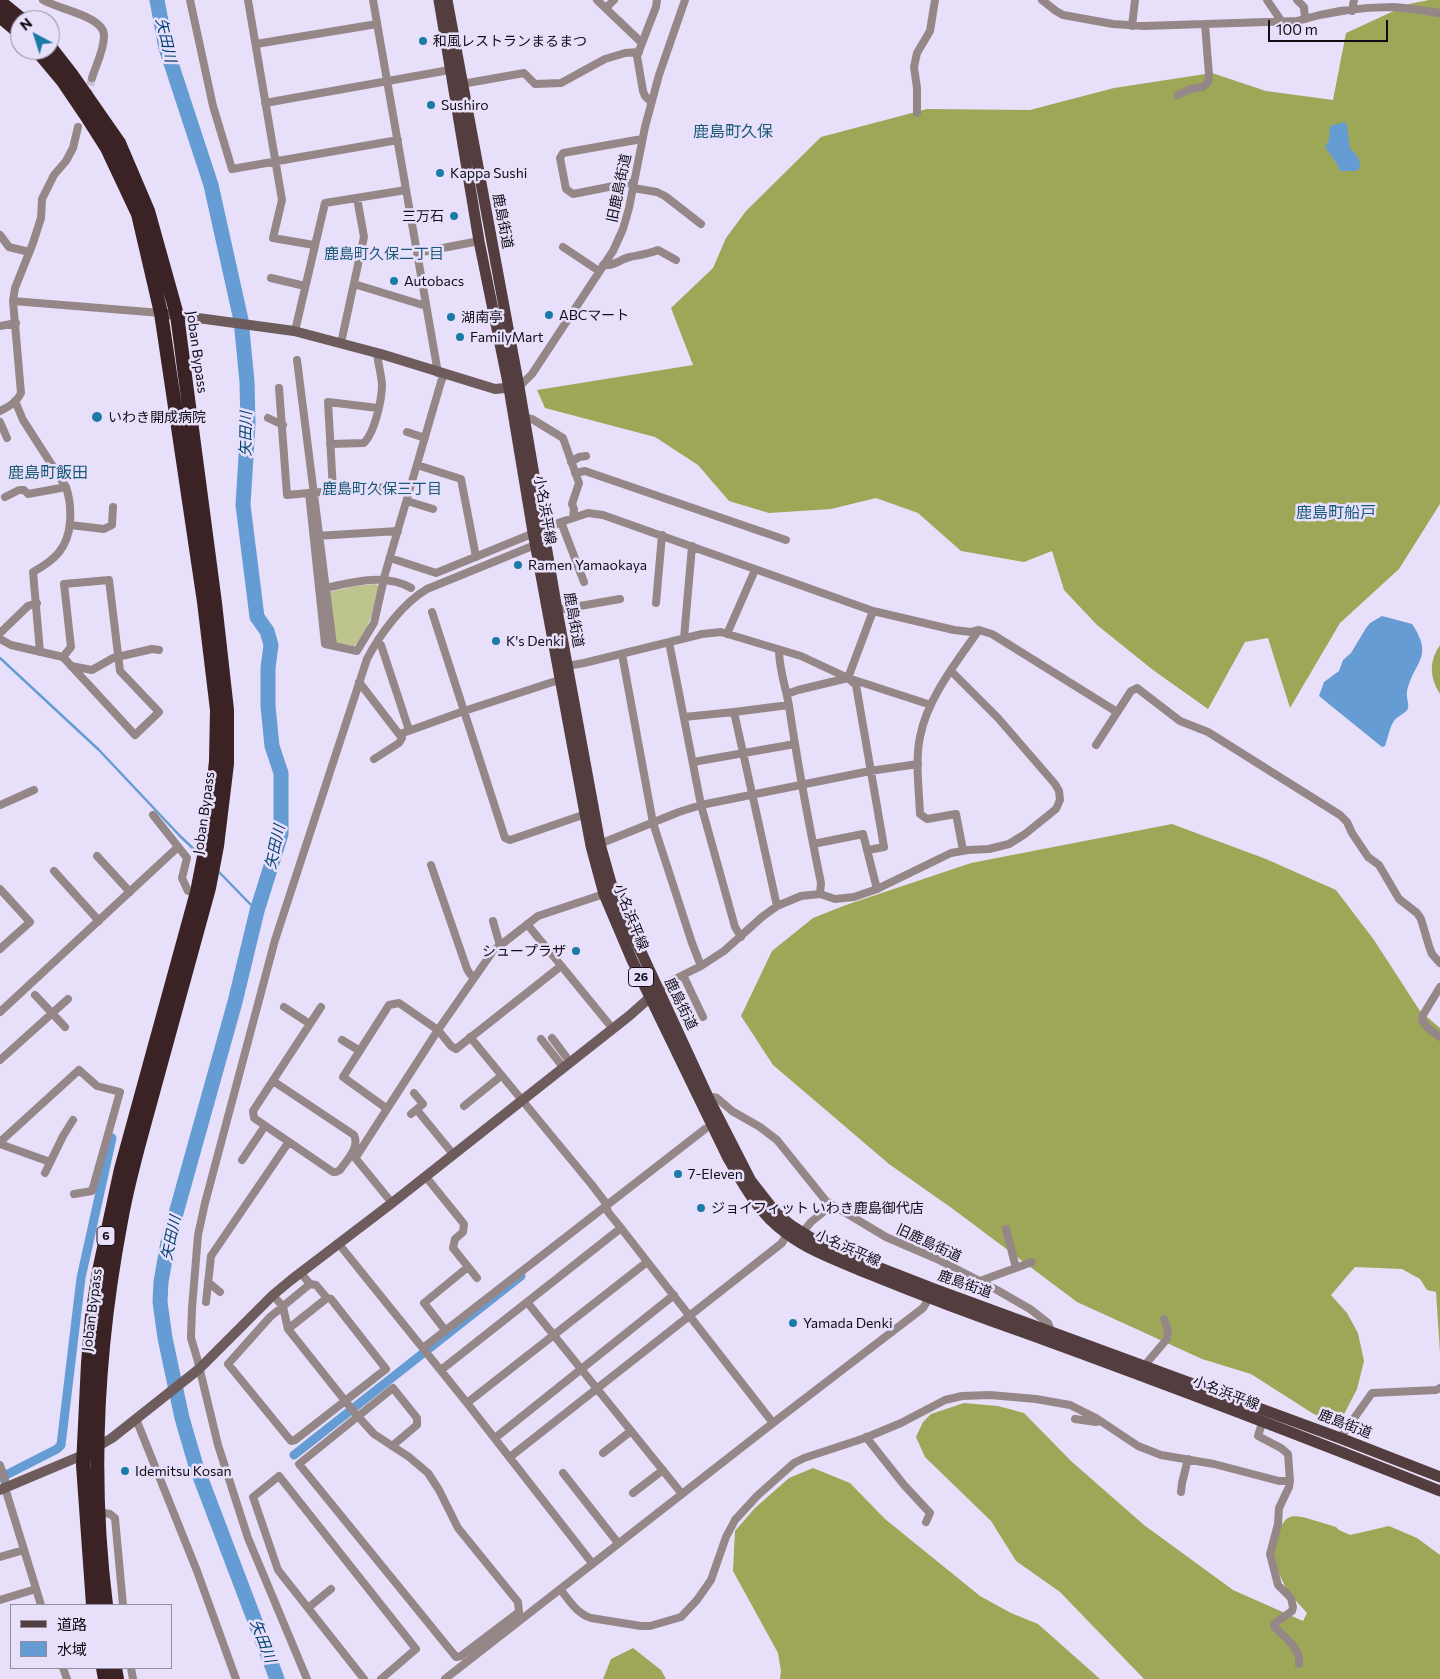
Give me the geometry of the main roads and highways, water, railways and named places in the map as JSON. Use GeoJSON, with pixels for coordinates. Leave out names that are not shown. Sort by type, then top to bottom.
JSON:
{"type":"FeatureCollection","features":[{"type":"Feature","properties":{"kind":"highway"},"geometry":{"type":"LineString","coordinates":[[0,2],[10,10]]}},
{"type":"Feature","properties":{"kind":"highway"},"geometry":{"type":"LineString","coordinates":[[0,16],[10,25]]}},
{"type":"Feature","properties":{"kind":"highway","name":"Joban Bypass"},"geometry":{"type":"LineString","coordinates":[[45,60],[63,81],[107,148],[138,214],[161,313],[204,602],[217,710],[212,841]]}},
{"type":"Feature","properties":{"kind":"highway","name":"Joban Bypass"},"geometry":{"type":"LineString","coordinates":[[60,60],[119,143],[148,210],[177,316],[215,603],[227,710],[227,764],[212,841],[132,1170],[121,1220],[106,1314],[97,1448],[99,1512],[106,1604]]}},
{"type":"Feature","properties":{"kind":"highway","name":"Joban Bypass"},"geometry":{"type":"LineString","coordinates":[[93,1604],[83,1455],[92,1316],[106,1237],[122,1169],[202,886]]}},
{"type":"Feature","properties":{"kind":"main road","name":"小名浜平線"},"geometry":{"type":"LineString","coordinates":[[439,0],[455,69],[479,241],[514,387],[538,530],[536,545],[565,674],[596,845],[609,892],[632,960],[654,994],[728,1158],[746,1188],[761,1210],[794,1231],[808,1247],[823,1254],[932,1294],[1082,1354],[1440,1491]]}},
{"type":"Feature","properties":{"kind":"main road","name":"鹿島街道"},"geometry":{"type":"LineString","coordinates":[[447,0],[455,69],[462,84],[514,387],[522,416],[538,530],[557,610],[565,674]]}},
{"type":"Feature","properties":{"kind":"main road","name":"鹿島街道"},"geometry":{"type":"LineString","coordinates":[[654,994],[751,1181],[776,1213],[794,1231]]}},
{"type":"Feature","properties":{"kind":"main road","name":"鹿島街道"},"geometry":{"type":"LineString","coordinates":[[932,1294],[1051,1330],[1440,1477]]}},
{"type":"Feature","properties":{"kind":"water"},"geometry":{"type":"Polygon","coordinates":[[[1345,122],[1350,149],[1356,155],[1359,162],[1360,167],[1357,171],[1340,171],[1325,147],[1329,140],[1330,126],[1345,122]]]}},
{"type":"Feature","properties":{"kind":"water"},"geometry":{"type":"Polygon","coordinates":[[[1382,616],[1412,624],[1419,635],[1422,653],[1407,692],[1408,708],[1394,721],[1385,746],[1382,747],[1319,696],[1324,682],[1339,671],[1343,660],[1351,653],[1366,628],[1370,623],[1382,616]]]}},
{"type":"Feature","properties":{"kind":"waterway","name":"矢田川"},"geometry":{"type":"LineString","coordinates":[[157,0],[166,48],[211,185],[241,320],[247,382],[248,424],[243,505],[257,617],[267,631],[271,645],[268,668],[268,706],[272,746],[281,773],[281,834],[257,911],[235,1002],[168,1242],[161,1282],[160,1302],[165,1338],[182,1418],[196,1466],[277,1679]]}},
{"type":"Feature","properties":{"kind":"waterway"},"geometry":{"type":"LineString","coordinates":[[0,658],[99,750],[200,855]]}},
{"type":"Feature","properties":{"kind":"waterway"},"geometry":{"type":"LineString","coordinates":[[217,870],[257,911]]}},
{"type":"Feature","properties":{"kind":"waterway"},"geometry":{"type":"LineString","coordinates":[[0,1478],[57,1449],[61,1445],[81,1278],[112,1138]]}},
{"type":"Feature","properties":{"kind":"waterway"},"geometry":{"type":"LineString","coordinates":[[294,1455],[521,1276]]}},
{"type":"Feature","properties":{"kind":"tunnel"},"geometry":{"type":"LineString","coordinates":[[87,97],[92,78]]}},
{"type":"Feature","properties":{"kind":"place","name":"和風レストランまるまつ"},"geometry":{"type":"Point","coordinates":[423,41]}},
{"type":"Feature","properties":{"kind":"place","name":"Sushiro"},"geometry":{"type":"Point","coordinates":[431,105]}},
{"type":"Feature","properties":{"kind":"place","name":"Kappa Sushi"},"geometry":{"type":"Point","coordinates":[440,173]}},
{"type":"Feature","properties":{"kind":"place","name":"三万石"},"geometry":{"type":"Point","coordinates":[454,216]}},
{"type":"Feature","properties":{"kind":"place","name":"Autobacs"},"geometry":{"type":"Point","coordinates":[394,281]}},
{"type":"Feature","properties":{"kind":"place","name":"ABCマート"},"geometry":{"type":"Point","coordinates":[549,315]}},
{"type":"Feature","properties":{"kind":"place","name":"湖南亭"},"geometry":{"type":"Point","coordinates":[451,317]}},
{"type":"Feature","properties":{"kind":"place","name":"FamilyMart"},"geometry":{"type":"Point","coordinates":[460,337]}},
{"type":"Feature","properties":{"kind":"place","name":"いわき開成病院"},"geometry":{"type":"Point","coordinates":[97,417]}},
{"type":"Feature","properties":{"kind":"place","name":"Ramen Yamaokaya"},"geometry":{"type":"Point","coordinates":[518,565]}},
{"type":"Feature","properties":{"kind":"place","name":"K's Denki"},"geometry":{"type":"Point","coordinates":[496,641]}},
{"type":"Feature","properties":{"kind":"place","name":"シュープラザ"},"geometry":{"type":"Point","coordinates":[576,951]}},
{"type":"Feature","properties":{"kind":"place","name":"7-Eleven"},"geometry":{"type":"Point","coordinates":[678,1174]}},
{"type":"Feature","properties":{"kind":"place","name":"ジョイフィット いわき鹿島御代店"},"geometry":{"type":"Point","coordinates":[701,1208]}},
{"type":"Feature","properties":{"kind":"place","name":"Yamada Denki"},"geometry":{"type":"Point","coordinates":[793,1323]}},
{"type":"Feature","properties":{"kind":"place","name":"Idemitsu Kosan"},"geometry":{"type":"Point","coordinates":[125,1471]}},
{"type":"Feature","properties":{"kind":"district","name":"鹿島町久保"},"geometry":{"type":"Point","coordinates":[733,132]}},
{"type":"Feature","properties":{"kind":"district","name":"鹿島町久保二丁目"},"geometry":{"type":"Point","coordinates":[384,254]}},
{"type":"Feature","properties":{"kind":"district","name":"鹿島町飯田"},"geometry":{"type":"Point","coordinates":[48,473]}},
{"type":"Feature","properties":{"kind":"district","name":"鹿島町久保三丁目"},"geometry":{"type":"Point","coordinates":[382,489]}},
{"type":"Feature","properties":{"kind":"district","name":"鹿島町船戸"},"geometry":{"type":"Point","coordinates":[1336,513]}}]}
